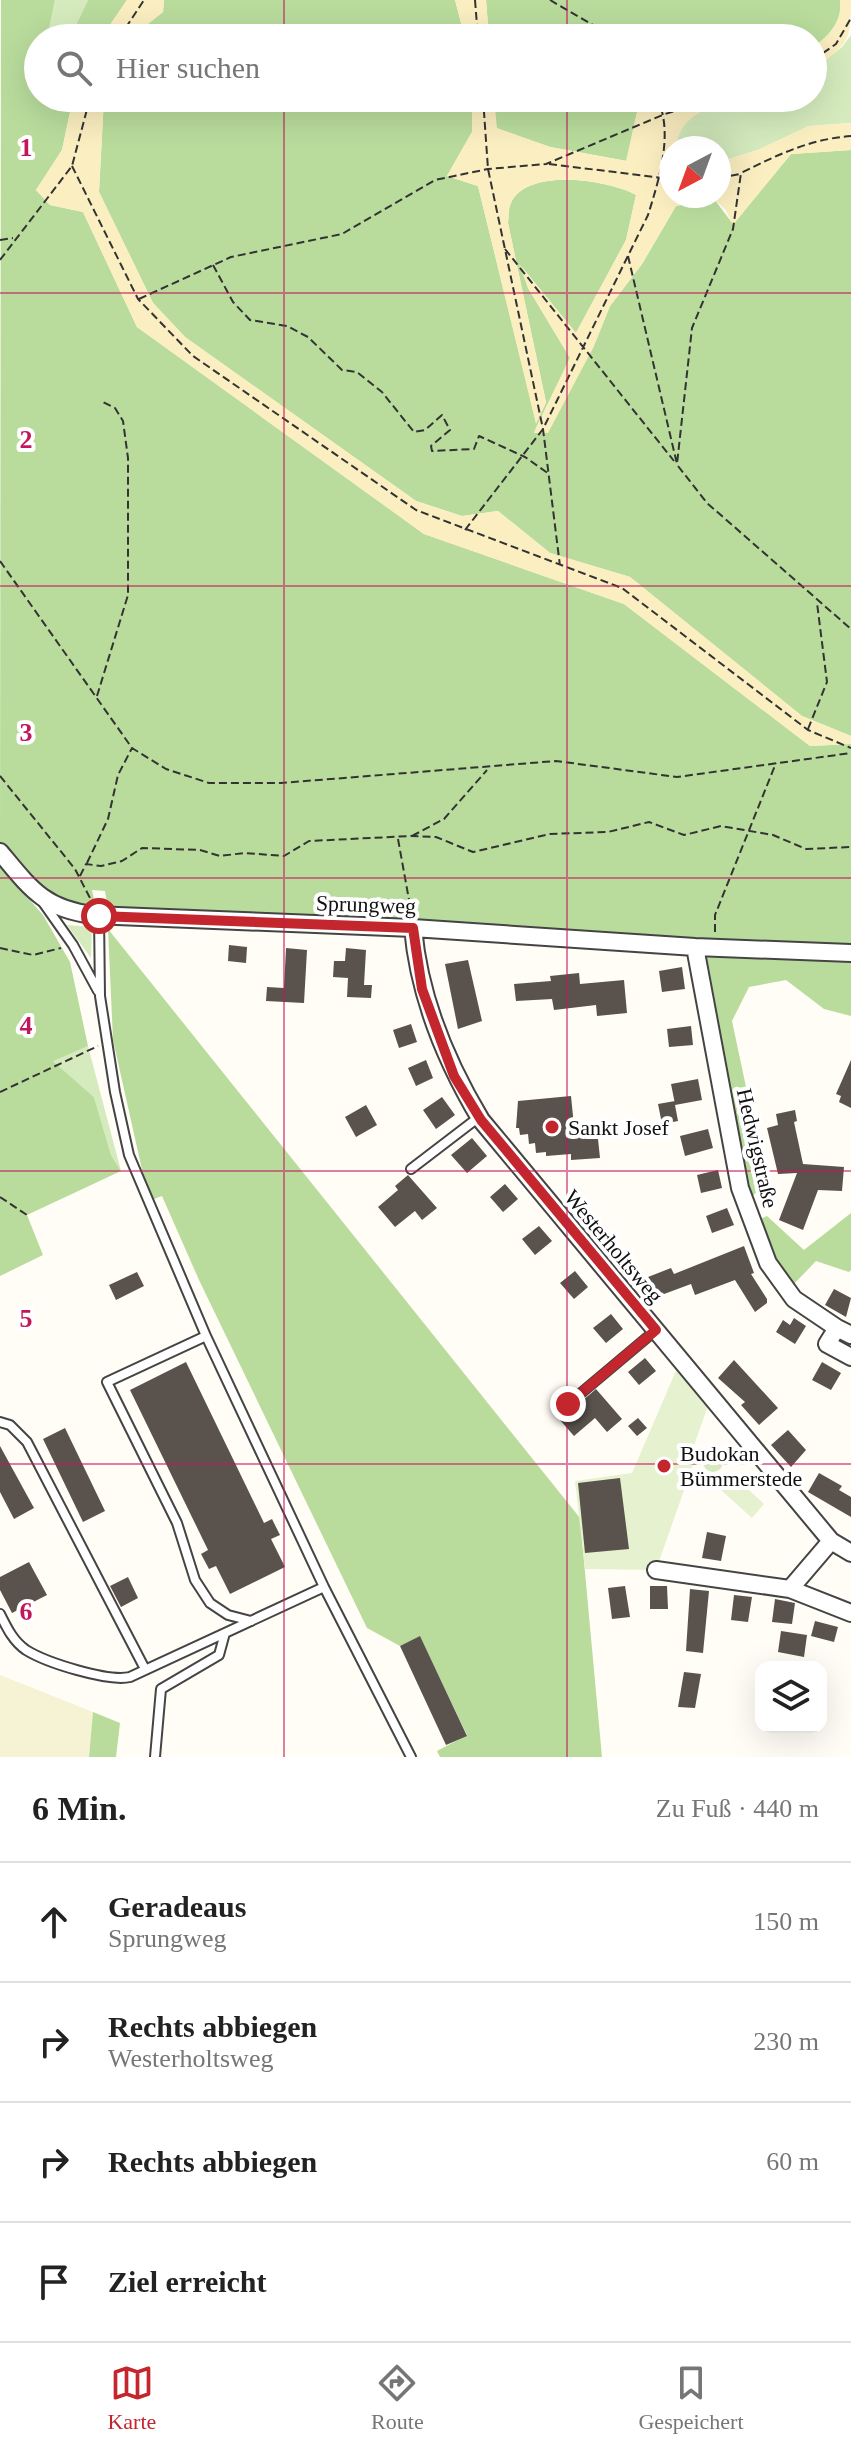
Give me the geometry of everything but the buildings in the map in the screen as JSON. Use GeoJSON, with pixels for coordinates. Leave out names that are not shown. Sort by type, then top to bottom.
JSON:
{"type":"FeatureCollection","features":[{"type":"Feature","properties":{"kind":"street","name":"Sprungweg"},"geometry":{"type":"LineString","coordinates":[[0,852],[40,897],[69,912],[96,916],[413,928],[695,947],[851,953]]}},
{"type":"Feature","properties":{"kind":"street","name":"Westerholtsweg"},"geometry":{"type":"LineString","coordinates":[[413,928],[422,989],[454,1076],[479,1117],[831,1541],[851,1553]]}},
{"type":"Feature","properties":{"kind":"street","name":"Hedwigstraße"},"geometry":{"type":"LineString","coordinates":[[695,947],[740,1188],[768,1263],[794,1299],[844,1332],[827,1344],[851,1357]]}},
{"type":"Feature","properties":{"kind":"street"},"geometry":{"type":"LineString","coordinates":[[790,1589],[831,1541]]}},
{"type":"Feature","properties":{"kind":"street"},"geometry":{"type":"LineString","coordinates":[[656,1570],[790,1589],[851,1613]]}},
{"type":"Feature","properties":{"kind":"lane"},"geometry":{"type":"LineString","coordinates":[[40,897],[73,945],[100,996]]}},
{"type":"Feature","properties":{"kind":"lane"},"geometry":{"type":"LineString","coordinates":[[96,916],[106,1042],[129,1155],[206,1336],[324,1587],[411,1757]]}},
{"type":"Feature","properties":{"kind":"lane"},"geometry":{"type":"LineString","coordinates":[[411,1169],[479,1117]]}},
{"type":"Feature","properties":{"kind":"lane"},"geometry":{"type":"LineString","coordinates":[[568,1404],[656,1330]]}},
{"type":"Feature","properties":{"kind":"lane"},"geometry":{"type":"LineString","coordinates":[[206,1336],[107,1382],[177,1523],[195,1580],[210,1603],[228,1615],[251,1621]]}},
{"type":"Feature","properties":{"kind":"lane"},"geometry":{"type":"LineString","coordinates":[[0,1422],[10,1425],[27,1442],[145,1669]]}},
{"type":"Feature","properties":{"kind":"lane"},"geometry":{"type":"LineString","coordinates":[[0,1614],[12,1636],[27,1651],[114,1680],[145,1669],[324,1587]]}},
{"type":"Feature","properties":{"kind":"lane"},"geometry":{"type":"LineString","coordinates":[[155,1757],[161,1689],[219,1655],[225,1633]]}},
{"type":"Feature","properties":{"kind":"path"},"geometry":{"type":"LineString","coordinates":[[128,24],[144,0]]}},
{"type":"Feature","properties":{"kind":"path"},"geometry":{"type":"LineString","coordinates":[[475,0],[477,24]]}},
{"type":"Feature","properties":{"kind":"path"},"geometry":{"type":"LineString","coordinates":[[550,0],[591,24]]}},
{"type":"Feature","properties":{"kind":"path"},"geometry":{"type":"LineString","coordinates":[[827,50],[836,44],[851,18]]}},
{"type":"Feature","properties":{"kind":"path"},"geometry":{"type":"LineString","coordinates":[[0,260],[72,166],[86,112]]}},
{"type":"Feature","properties":{"kind":"path"},"geometry":{"type":"LineString","coordinates":[[484,112],[488,169],[543,429],[560,566]]}},
{"type":"Feature","properties":{"kind":"path"},"geometry":{"type":"LineString","coordinates":[[546,164],[672,112]]}},
{"type":"Feature","properties":{"kind":"path"},"geometry":{"type":"LineString","coordinates":[[663,136],[665,114]]}},
{"type":"Feature","properties":{"kind":"path"},"geometry":{"type":"LineString","coordinates":[[731,175],[811,142],[851,136]]}},
{"type":"Feature","properties":{"kind":"path"},"geometry":{"type":"LineString","coordinates":[[138,299],[212,264],[342,234],[435,180],[488,169],[546,164],[659,178]]}},
{"type":"Feature","properties":{"kind":"path"},"geometry":{"type":"LineString","coordinates":[[72,166],[138,299],[193,356],[416,510],[464,531],[622,588],[808,730],[851,748]]}},
{"type":"Feature","properties":{"kind":"path"},"geometry":{"type":"LineString","coordinates":[[677,464],[692,328],[733,229],[741,173]]}},
{"type":"Feature","properties":{"kind":"path"},"geometry":{"type":"LineString","coordinates":[[464,531],[525,457],[543,429],[648,215],[659,181]]}},
{"type":"Feature","properties":{"kind":"path"},"geometry":{"type":"LineString","coordinates":[[0,240],[14,238]]}},
{"type":"Feature","properties":{"kind":"path"},"geometry":{"type":"LineString","coordinates":[[505,249],[707,503],[851,629]]}},
{"type":"Feature","properties":{"kind":"path"},"geometry":{"type":"LineString","coordinates":[[628,256],[677,464]]}},
{"type":"Feature","properties":{"kind":"path"},"geometry":{"type":"LineString","coordinates":[[212,264],[233,302],[250,320],[287,326],[308,337],[342,370],[357,372],[382,392],[414,432],[425,430],[442,415],[450,430],[431,446],[432,451],[474,449],[479,436],[525,457],[549,474]]}},
{"type":"Feature","properties":{"kind":"path"},"geometry":{"type":"LineString","coordinates":[[97,697],[128,595],[123,421],[115,408],[103,402]]}},
{"type":"Feature","properties":{"kind":"path"},"geometry":{"type":"LineString","coordinates":[[0,562],[8,569],[132,748],[166,769],[209,783],[281,783],[337,776],[489,769],[556,761],[677,777],[851,753]]}},
{"type":"Feature","properties":{"kind":"path"},"geometry":{"type":"LineString","coordinates":[[808,730],[827,682],[817,601]]}},
{"type":"Feature","properties":{"kind":"path"},"geometry":{"type":"LineString","coordinates":[[80,876],[108,819],[118,775],[132,748]]}},
{"type":"Feature","properties":{"kind":"path"},"geometry":{"type":"LineString","coordinates":[[715,948],[715,915],[776,762]]}},
{"type":"Feature","properties":{"kind":"path"},"geometry":{"type":"LineString","coordinates":[[411,836],[444,819],[489,769]]}},
{"type":"Feature","properties":{"kind":"path"},"geometry":{"type":"LineString","coordinates":[[0,776],[80,876],[96,916]]}},
{"type":"Feature","properties":{"kind":"path"},"geometry":{"type":"LineString","coordinates":[[86,864],[101,866],[122,861],[142,848],[200,850],[220,856],[244,853],[284,856],[309,841],[411,836],[436,837],[473,852],[550,834],[608,832],[649,822],[684,835],[721,826],[773,835],[806,849],[851,847]]}},
{"type":"Feature","properties":{"kind":"path"},"geometry":{"type":"LineString","coordinates":[[397,838],[410,887],[413,928]]}},
{"type":"Feature","properties":{"kind":"path"},"geometry":{"type":"LineString","coordinates":[[0,948],[33,955],[73,945]]}},
{"type":"Feature","properties":{"kind":"path"},"geometry":{"type":"LineString","coordinates":[[0,1092],[106,1042]]}},
{"type":"Feature","properties":{"kind":"path"},"geometry":{"type":"LineString","coordinates":[[0,1197],[27,1215]]}},
{"type":"Feature","properties":{"kind":"shaded area"},"geometry":{"type":"Polygon","coordinates":[[[0,1675],[93,1712],[89,1757],[0,1757],[0,1675]]]}},
{"type":"Feature","properties":{"kind":"green space"},"geometry":{"type":"Polygon","coordinates":[[[1,0],[55,0],[50,24],[24,24],[24,112],[70,112],[62,150],[36,190],[50,205],[83,212],[137,327],[424,534],[624,604],[810,746],[851,744],[851,948],[108,909],[105,891],[92,890],[96,908],[56,903],[0,845],[1,0]]]}},
{"type":"Feature","properties":{"kind":"green space"},"geometry":{"type":"Polygon","coordinates":[[[55,0],[88,0],[76,24],[50,24],[55,0]]]}},
{"type":"Feature","properties":{"kind":"green space"},"geometry":{"type":"Polygon","coordinates":[[[88,0],[127,0],[111,24],[76,24],[88,0]]]}},
{"type":"Feature","properties":{"kind":"green space"},"geometry":{"type":"Polygon","coordinates":[[[164,0],[455,0],[461,24],[148,24],[163,12],[164,0]]]}},
{"type":"Feature","properties":{"kind":"green space"},"geometry":{"type":"Polygon","coordinates":[[[486,0],[840,0],[839,15],[827,35],[827,24],[488,24],[486,0]]]}},
{"type":"Feature","properties":{"kind":"green space"},"geometry":{"type":"Polygon","coordinates":[[[851,35],[851,123],[809,126],[758,150],[731,158],[731,136],[680,136],[682,129],[702,112],[827,112],[827,59],[851,35]]]}},
{"type":"Feature","properties":{"kind":"green space"},"geometry":{"type":"Polygon","coordinates":[[[103,112],[472,112],[472,132],[447,176],[478,186],[536,422],[546,402],[508,223],[510,205],[520,192],[533,184],[550,181],[589,181],[636,195],[626,240],[576,333],[522,267],[528,288],[570,358],[534,432],[593,348],[610,306],[642,264],[675,208],[721,208],[733,224],[791,154],[851,150],[851,736],[802,716],[630,577],[550,553],[498,511],[462,516],[416,501],[185,337],[153,303],[99,192],[103,112]]]}},
{"type":"Feature","properties":{"kind":"green space"},"geometry":{"type":"Polygon","coordinates":[[[495,112],[637,112],[627,161],[550,147],[496,128],[495,112]]]}},
{"type":"Feature","properties":{"kind":"green space"},"geometry":{"type":"Polygon","coordinates":[[[0,866],[43,915],[70,962],[88,1046],[53,1061],[94,1097],[111,1155],[121,1171],[27,1215],[43,1255],[0,1276],[0,866]]]}},
{"type":"Feature","properties":{"kind":"green space"},"geometry":{"type":"Polygon","coordinates":[[[67,925],[92,927],[91,958],[67,925]]]}},
{"type":"Feature","properties":{"kind":"green space"},"geometry":{"type":"Polygon","coordinates":[[[108,929],[580,1518],[602,1757],[440,1757],[437,1751],[467,1735],[420,1637],[400,1646],[367,1628],[199,1280],[162,1196],[149,1201],[113,1040],[108,929]]]}},
{"type":"Feature","properties":{"kind":"green space"},"geometry":{"type":"Polygon","coordinates":[[[701,957],[851,962],[851,1016],[824,1009],[786,980],[749,987],[732,1021],[756,1134],[759,1189],[751,1198],[741,1174],[701,957]]]}},
{"type":"Feature","properties":{"kind":"green space"},"geometry":{"type":"Polygon","coordinates":[[[88,1046],[121,1171],[111,1155],[94,1097],[52,1060],[88,1046]]]}},
{"type":"Feature","properties":{"kind":"green space"},"geometry":{"type":"Polygon","coordinates":[[[851,1213],[851,1270],[849,1272],[816,1261],[791,1287],[781,1273],[760,1219],[767,1216],[804,1250],[851,1213]]]}},
{"type":"Feature","properties":{"kind":"green space","name":"Budokan Bümmerstede"},"geometry":{"type":"Polygon","coordinates":[[[681,1359],[711,1397],[691,1454],[695,1459],[656,1570],[585,1569],[575,1481],[632,1473],[681,1359]]]}},
{"type":"Feature","properties":{"kind":"green space"},"geometry":{"type":"Polygon","coordinates":[[[713,1452],[720,1455],[723,1462],[720,1469],[713,1472],[706,1469],[703,1462],[706,1455],[713,1452]]]}},
{"type":"Feature","properties":{"kind":"green space"},"geometry":{"type":"Polygon","coordinates":[[[734,1476],[764,1504],[752,1518],[721,1490],[734,1476]]]}},
{"type":"Feature","properties":{"kind":"green space"},"geometry":{"type":"Polygon","coordinates":[[[93,1712],[120,1723],[116,1757],[89,1757],[93,1712]]]}},
{"type":"Feature","properties":{"kind":"sand"},"geometry":{"type":"Polygon","coordinates":[[[127,0],[164,0],[163,12],[148,24],[111,24],[127,0]]]}},
{"type":"Feature","properties":{"kind":"sand"},"geometry":{"type":"Polygon","coordinates":[[[455,0],[486,0],[488,24],[461,24],[455,0]]]}},
{"type":"Feature","properties":{"kind":"sand"},"geometry":{"type":"Polygon","coordinates":[[[840,0],[851,0],[848,35],[840,48],[827,59],[827,35],[834,27],[840,0]]]}},
{"type":"Feature","properties":{"kind":"sand"},"geometry":{"type":"Polygon","coordinates":[[[70,112],[103,112],[99,192],[153,303],[185,337],[416,501],[462,516],[498,511],[550,553],[630,577],[802,716],[851,736],[851,744],[810,746],[624,604],[424,534],[137,327],[83,212],[50,205],[36,190],[62,150],[70,112]]]}},
{"type":"Feature","properties":{"kind":"sand"},"geometry":{"type":"Polygon","coordinates":[[[472,112],[495,112],[497,128],[550,147],[626,161],[637,112],[701,112],[683,127],[679,136],[659,136],[659,208],[675,208],[642,264],[610,306],[593,348],[548,433],[534,433],[570,358],[528,288],[519,264],[576,333],[626,240],[636,195],[589,181],[551,181],[534,184],[520,192],[510,205],[508,223],[546,403],[536,424],[478,186],[447,176],[472,132],[472,112]]]}},
{"type":"Feature","properties":{"kind":"sand"},"geometry":{"type":"Polygon","coordinates":[[[851,123],[851,150],[791,154],[733,225],[725,209],[731,208],[731,158],[758,150],[809,126],[851,123]]]}},
{"type":"Feature","properties":{"kind":"place","name":"Sankt Josef"},"geometry":{"type":"Point","coordinates":[552,1127]}},
{"type":"Feature","properties":{"kind":"place","name":"Budokan Bümmerstede"},"geometry":{"type":"Point","coordinates":[664,1466]}},
{"type":"Feature","properties":{"kind":"route"},"geometry":{"type":"LineString","coordinates":[[99,916],[413,928],[422,989],[454,1076],[481,1120],[656,1330],[568,1404]]}}]}
